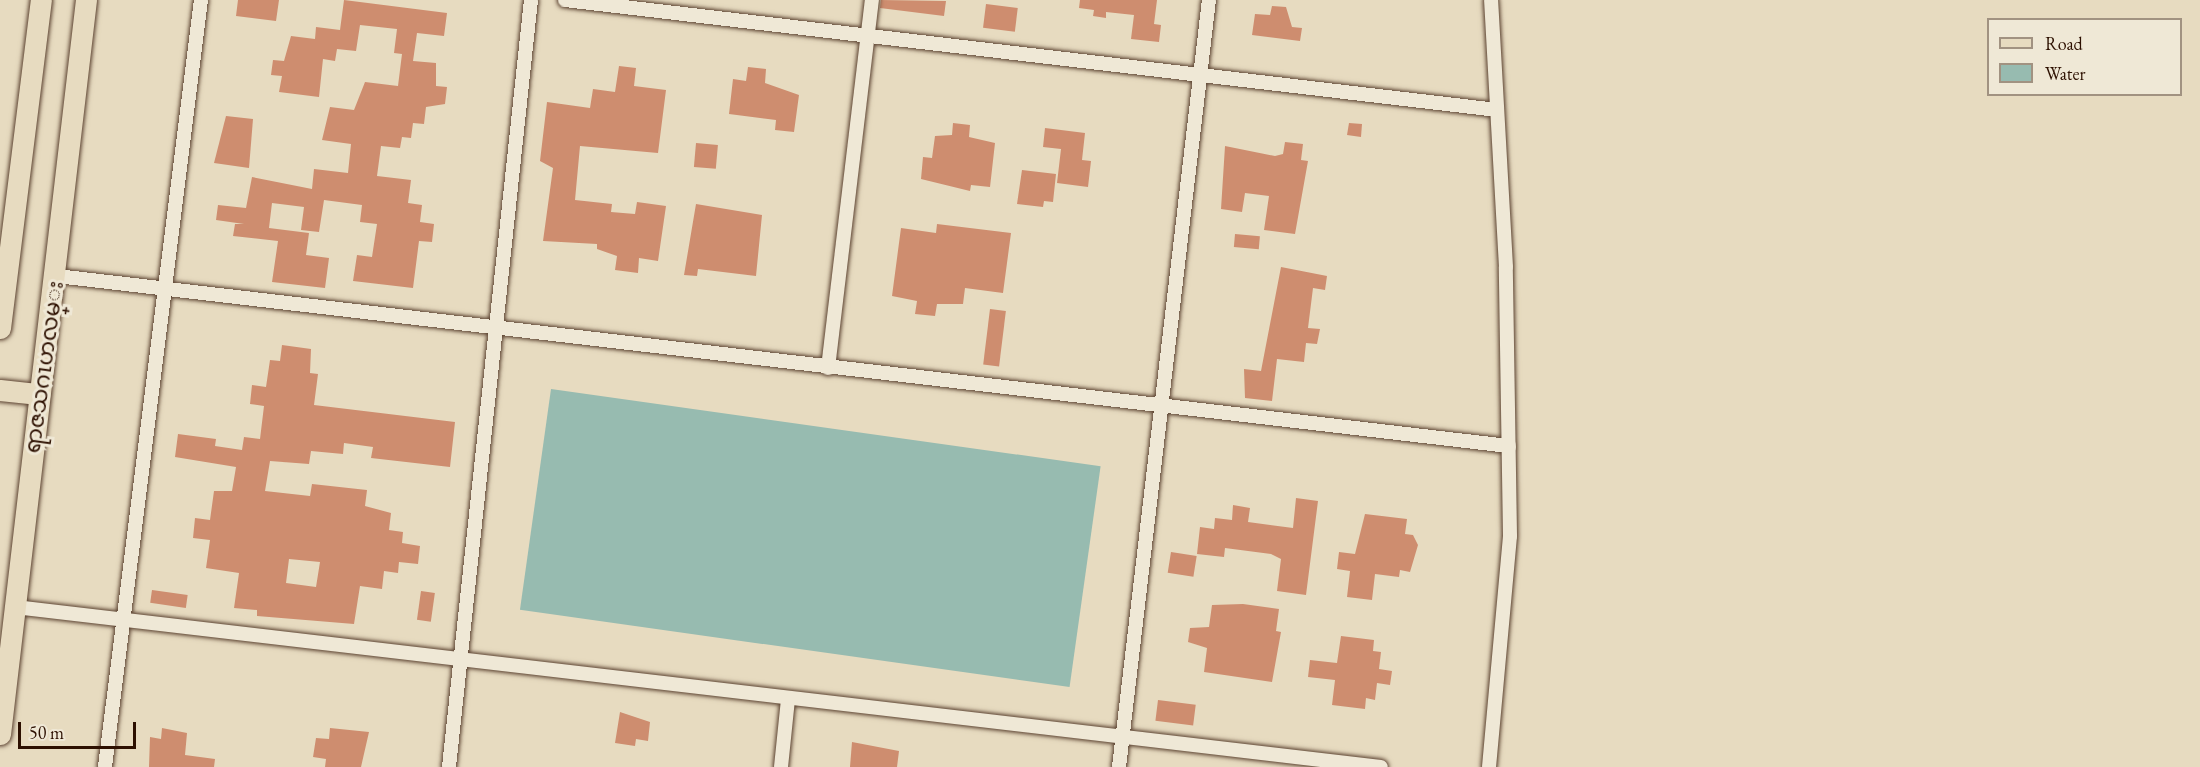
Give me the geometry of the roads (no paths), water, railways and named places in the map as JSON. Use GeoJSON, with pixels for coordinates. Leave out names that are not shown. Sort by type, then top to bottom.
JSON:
{"type":"FeatureCollection","features":[{"type":"Feature","properties":{"kind":"main road"},"geometry":{"type":"LineString","coordinates":[[0,328],[41,0]]}},
{"type":"Feature","properties":{"kind":"main road","name":"ရာဇသဂၤဟလမ္း"},"geometry":{"type":"LineString","coordinates":[[0,734],[39,394],[57,276],[86,0]]}},
{"type":"Feature","properties":{"kind":"main road"},"geometry":{"type":"LineString","coordinates":[[0,390],[39,394]]}},
{"type":"Feature","properties":{"kind":"street"},"geometry":{"type":"LineString","coordinates":[[105,767],[201,0]]}},
{"type":"Feature","properties":{"kind":"street"},"geometry":{"type":"LineString","coordinates":[[449,767],[463,661],[493,330],[531,0]]}},
{"type":"Feature","properties":{"kind":"street"},"geometry":{"type":"LineString","coordinates":[[565,0],[1497,110]]}},
{"type":"Feature","properties":{"kind":"street"},"geometry":{"type":"LineString","coordinates":[[828,368],[872,0]]}},
{"type":"Feature","properties":{"kind":"street"},"geometry":{"type":"LineString","coordinates":[[1119,767],[1209,0]]}},
{"type":"Feature","properties":{"kind":"street"},"geometry":{"type":"LineString","coordinates":[[1489,767],[1510,536],[1509,446],[1491,0]]}},
{"type":"Feature","properties":{"kind":"street"},"geometry":{"type":"LineString","coordinates":[[57,276],[163,292],[1509,446]]}},
{"type":"Feature","properties":{"kind":"street"},"geometry":{"type":"LineString","coordinates":[[15,607],[122,622],[1381,767]]}},
{"type":"Feature","properties":{"kind":"street"},"geometry":{"type":"LineString","coordinates":[[781,767],[788,699]]}},
{"type":"Feature","properties":{"kind":"water"},"geometry":{"type":"Polygon","coordinates":[[[551,389],[1101,466],[1070,687],[520,610],[551,389]]]}}]}
